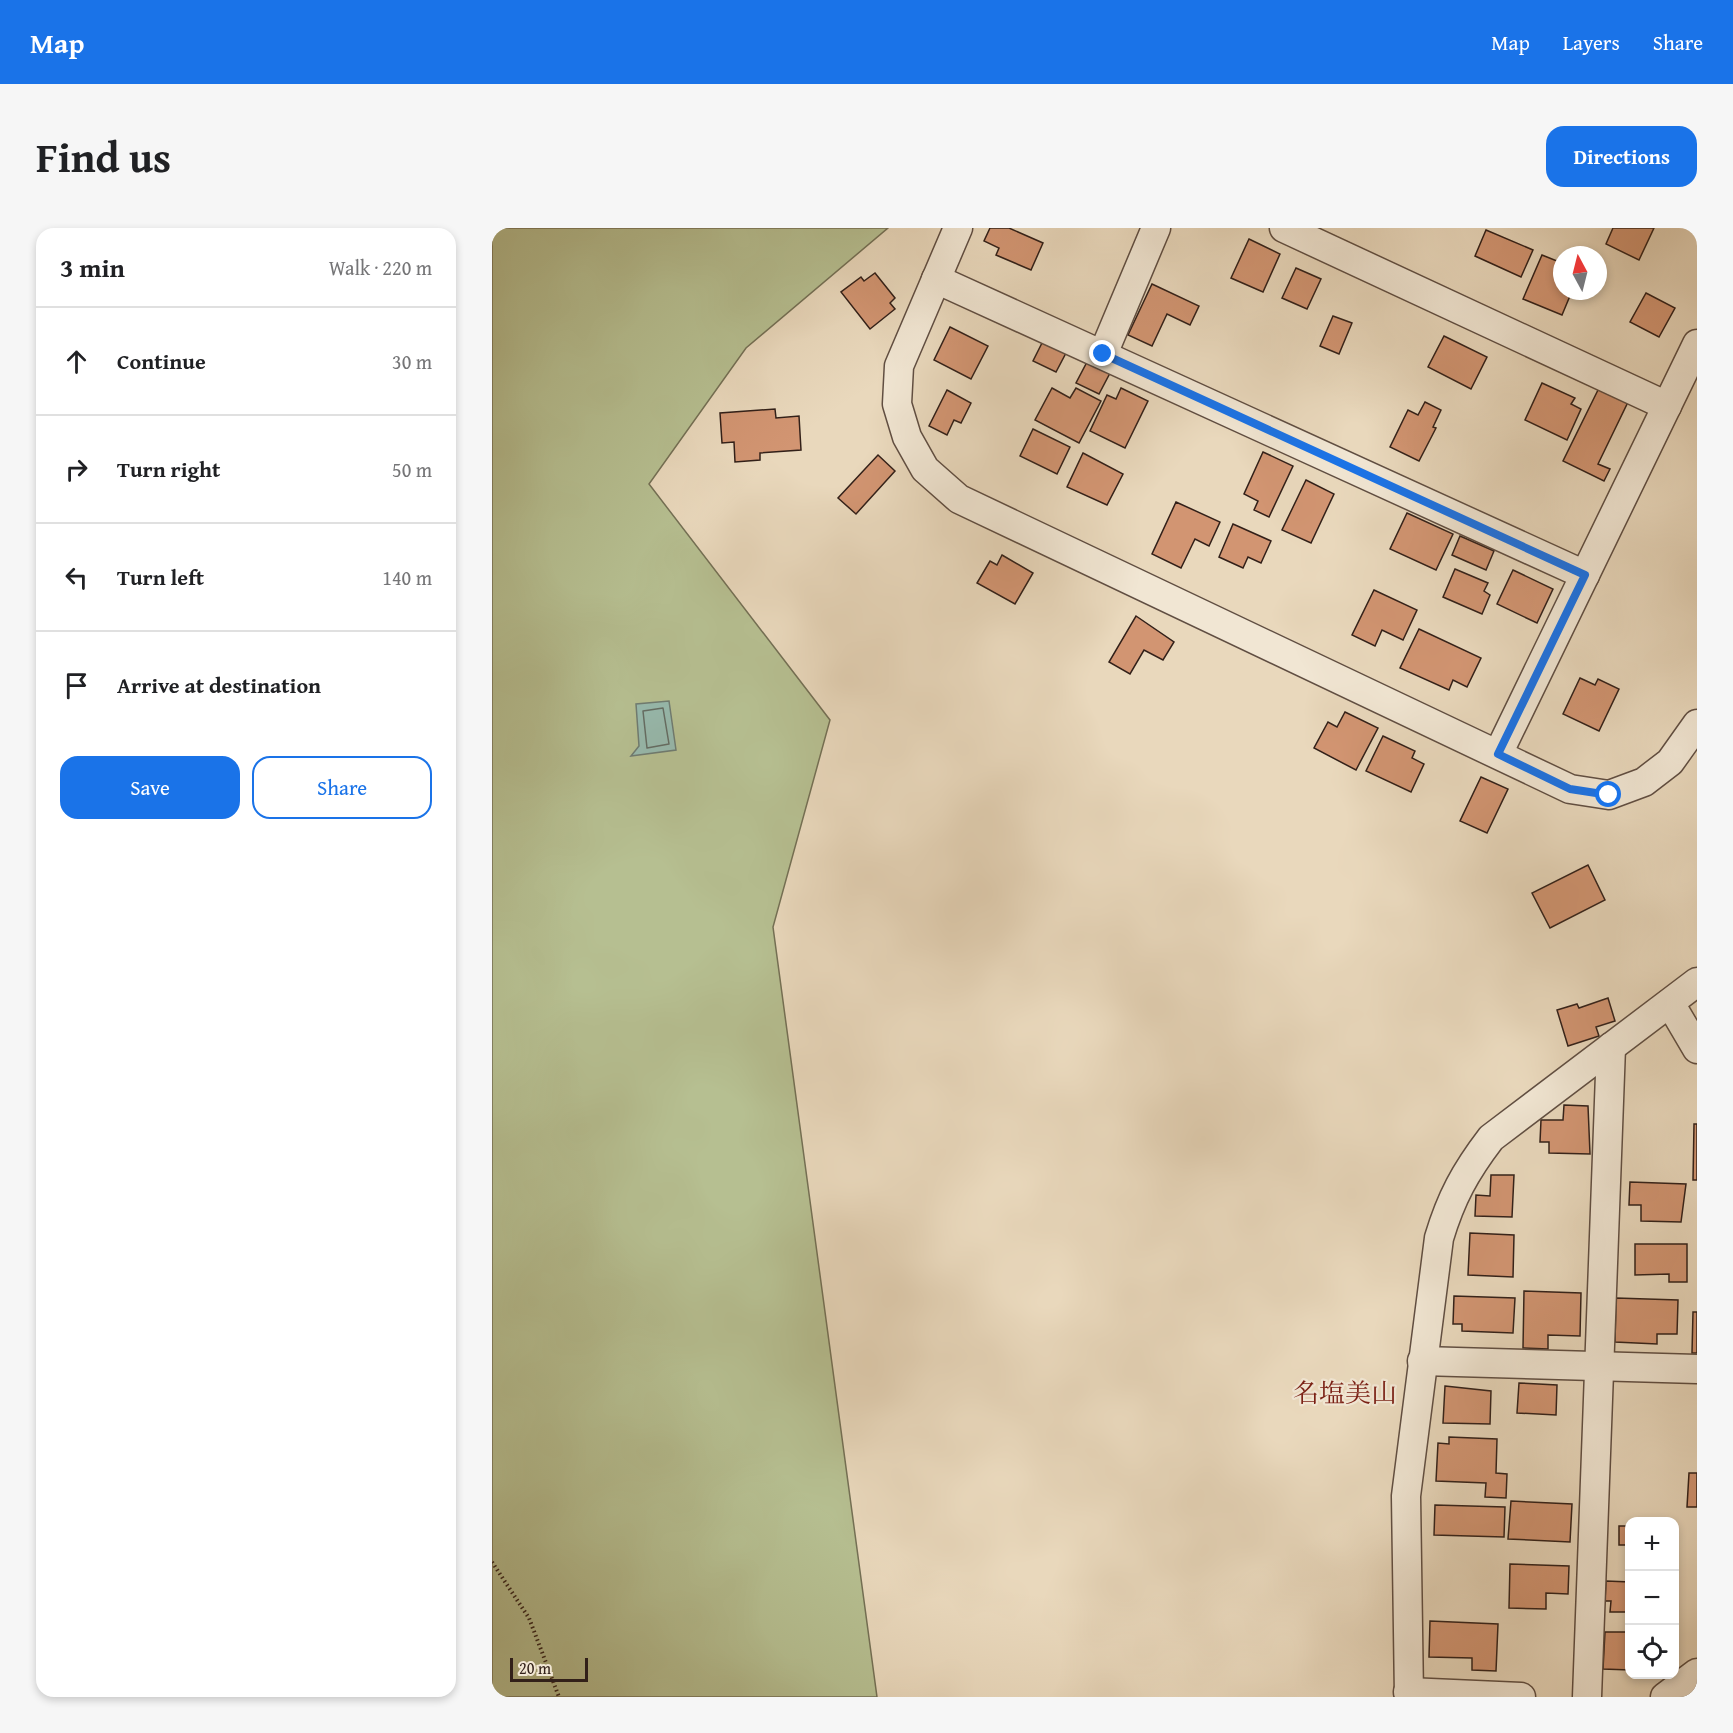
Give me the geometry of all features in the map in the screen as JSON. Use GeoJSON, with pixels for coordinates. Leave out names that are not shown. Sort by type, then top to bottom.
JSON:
{"type":"FeatureCollection","features":[{"type":"Feature","properties":{"kind":"street"},"geometry":{"type":"LineString","coordinates":[[958,228],[899,366],[897,404],[907,437],[925,469],[959,499],[1570,789],[1609,795],[1644,782],[1670,762],[1697,724]]}},
{"type":"Feature","properties":{"kind":"street"},"geometry":{"type":"LineString","coordinates":[[1103,354],[1156,228]]}},
{"type":"Feature","properties":{"kind":"street"},"geometry":{"type":"LineString","coordinates":[[1284,228],[1667,406]]}},
{"type":"Feature","properties":{"kind":"street"},"geometry":{"type":"LineString","coordinates":[[936,279],[1585,575]]}},
{"type":"Feature","properties":{"kind":"street"},"geometry":{"type":"LineString","coordinates":[[1498,754],[1697,344]]}},
{"type":"Feature","properties":{"kind":"street"},"geometry":{"type":"LineString","coordinates":[[1521,1697],[1408,1695],[1406,1496],[1439,1238],[1449,1204],[1466,1170],[1491,1138],[1697,981]]}},
{"type":"Feature","properties":{"kind":"street"},"geometry":{"type":"LineString","coordinates":[[1670,1002],[1697,1049]]}},
{"type":"Feature","properties":{"kind":"street"},"geometry":{"type":"LineString","coordinates":[[1587,1697],[1611,1047]]}},
{"type":"Feature","properties":{"kind":"street"},"geometry":{"type":"LineString","coordinates":[[1422,1361],[1697,1369]]}},
{"type":"Feature","properties":{"kind":"street"},"geometry":{"type":"LineString","coordinates":[[1665,1697],[1697,1673]]}},
{"type":"Feature","properties":{"kind":"path"},"geometry":{"type":"LineString","coordinates":[[492,1562],[529,1618],[559,1697]]}},
{"type":"Feature","properties":{"kind":"green space"},"geometry":{"type":"Polygon","coordinates":[[[492,228],[888,228],[746,348],[649,484],[830,720],[773,927],[877,1697],[492,1697],[492,228]]]}},
{"type":"Feature","properties":{"kind":"water"},"geometry":{"type":"Polygon","coordinates":[[[669,701],[676,750],[631,756],[639,746],[636,704],[669,701]]]}},
{"type":"Feature","properties":{"kind":"building"},"geometry":{"type":"Polygon","coordinates":[[[990,228],[1009,228],[1043,243],[1031,270],[996,255],[999,248],[984,241],[990,228]]]}},
{"type":"Feature","properties":{"kind":"building"},"geometry":{"type":"Polygon","coordinates":[[[1613,228],[1654,228],[1639,260],[1606,244],[1613,228]]]}},
{"type":"Feature","properties":{"kind":"building"},"geometry":{"type":"Polygon","coordinates":[[[1486,230],[1533,250],[1521,277],[1475,256],[1486,230]]]}},
{"type":"Feature","properties":{"kind":"building"},"geometry":{"type":"Polygon","coordinates":[[[1249,239],[1280,254],[1263,292],[1231,278],[1249,239]]]}},
{"type":"Feature","properties":{"kind":"building"},"geometry":{"type":"Polygon","coordinates":[[[1542,255],[1553,259],[1553,300],[1568,300],[1562,315],[1523,299],[1542,255]]]}},
{"type":"Feature","properties":{"kind":"building"},"geometry":{"type":"Polygon","coordinates":[[[1296,268],[1321,279],[1307,309],[1282,298],[1296,268]]]}},
{"type":"Feature","properties":{"kind":"building"},"geometry":{"type":"Polygon","coordinates":[[[875,273],[895,298],[890,303],[895,309],[870,329],[841,292],[861,277],[864,281],[875,273]]]}},
{"type":"Feature","properties":{"kind":"building"},"geometry":{"type":"Polygon","coordinates":[[[1152,284],[1199,306],[1190,325],[1167,314],[1152,346],[1128,335],[1152,284]]]}},
{"type":"Feature","properties":{"kind":"building"},"geometry":{"type":"Polygon","coordinates":[[[1646,293],[1675,308],[1659,337],[1630,322],[1646,293]]]}},
{"type":"Feature","properties":{"kind":"building"},"geometry":{"type":"Polygon","coordinates":[[[1333,316],[1352,323],[1339,354],[1320,346],[1333,316]]]}},
{"type":"Feature","properties":{"kind":"building"},"geometry":{"type":"Polygon","coordinates":[[[950,327],[988,346],[971,379],[934,360],[950,327]]]}},
{"type":"Feature","properties":{"kind":"building"},"geometry":{"type":"Polygon","coordinates":[[[1444,336],[1487,357],[1471,389],[1428,367],[1444,336]]]}},
{"type":"Feature","properties":{"kind":"building"},"geometry":{"type":"Polygon","coordinates":[[[1044,339],[1067,351],[1056,372],[1033,361],[1044,339]]]}},
{"type":"Feature","properties":{"kind":"building"},"geometry":{"type":"Polygon","coordinates":[[[1087,362],[1110,373],[1099,394],[1076,383],[1087,362]]]}},
{"type":"Feature","properties":{"kind":"building"},"geometry":{"type":"Polygon","coordinates":[[[1542,383],[1575,398],[1571,404],[1581,409],[1567,440],[1525,420],[1542,383]]]}},
{"type":"Feature","properties":{"kind":"building"},"geometry":{"type":"Polygon","coordinates":[[[1052,388],[1070,398],[1076,388],[1101,401],[1079,443],[1035,420],[1052,388]]]}},
{"type":"Feature","properties":{"kind":"building"},"geometry":{"type":"Polygon","coordinates":[[[1121,388],[1148,401],[1125,448],[1090,431],[1107,395],[1116,399],[1121,388]]]}},
{"type":"Feature","properties":{"kind":"building"},"geometry":{"type":"Polygon","coordinates":[[[1599,388],[1628,402],[1598,464],[1610,469],[1604,481],[1563,461],[1599,388]]]}},
{"type":"Feature","properties":{"kind":"building"},"geometry":{"type":"Polygon","coordinates":[[[947,390],[971,403],[961,423],[954,420],[947,435],[929,426],[947,390]]]}},
{"type":"Feature","properties":{"kind":"building"},"geometry":{"type":"Polygon","coordinates":[[[1425,402],[1441,410],[1433,427],[1436,428],[1419,461],[1390,447],[1408,410],[1418,415],[1425,402]]]}},
{"type":"Feature","properties":{"kind":"building"},"geometry":{"type":"Polygon","coordinates":[[[775,409],[776,418],[799,416],[801,450],[760,453],[760,460],[735,462],[734,442],[722,443],[720,413],[775,409]]]}},
{"type":"Feature","properties":{"kind":"building"},"geometry":{"type":"Polygon","coordinates":[[[1033,429],[1070,447],[1057,474],[1020,456],[1033,429]]]}},
{"type":"Feature","properties":{"kind":"building"},"geometry":{"type":"Polygon","coordinates":[[[1263,452],[1293,466],[1269,517],[1254,510],[1258,501],[1244,494],[1263,452]]]}},
{"type":"Feature","properties":{"kind":"building"},"geometry":{"type":"Polygon","coordinates":[[[1083,453],[1123,474],[1107,505],[1067,487],[1083,453]]]}},
{"type":"Feature","properties":{"kind":"building"},"geometry":{"type":"Polygon","coordinates":[[[878,455],[895,471],[856,514],[838,498],[878,455]]]}},
{"type":"Feature","properties":{"kind":"building"},"geometry":{"type":"Polygon","coordinates":[[[1306,480],[1334,494],[1311,543],[1282,530],[1306,480]]]}},
{"type":"Feature","properties":{"kind":"building"},"geometry":{"type":"Polygon","coordinates":[[[1176,502],[1220,522],[1209,546],[1195,539],[1181,568],[1152,554],[1176,502]]]}},
{"type":"Feature","properties":{"kind":"building"},"geometry":{"type":"Polygon","coordinates":[[[1407,513],[1453,534],[1436,570],[1390,549],[1407,513]]]}},
{"type":"Feature","properties":{"kind":"building"},"geometry":{"type":"Polygon","coordinates":[[[1233,524],[1271,541],[1261,563],[1248,557],[1243,568],[1219,557],[1233,524]]]}},
{"type":"Feature","properties":{"kind":"building"},"geometry":{"type":"Polygon","coordinates":[[[1460,536],[1494,551],[1486,570],[1452,555],[1460,536]]]}},
{"type":"Feature","properties":{"kind":"building"},"geometry":{"type":"Polygon","coordinates":[[[1002,555],[1033,573],[1015,604],[977,583],[990,561],[997,565],[1002,555]]]}},
{"type":"Feature","properties":{"kind":"building"},"geometry":{"type":"Polygon","coordinates":[[[1455,569],[1488,583],[1484,591],[1490,595],[1482,614],[1443,597],[1455,569]]]}},
{"type":"Feature","properties":{"kind":"building"},"geometry":{"type":"Polygon","coordinates":[[[1513,570],[1553,589],[1537,623],[1497,604],[1513,570]]]}},
{"type":"Feature","properties":{"kind":"building"},"geometry":{"type":"Polygon","coordinates":[[[1374,590],[1417,610],[1403,640],[1382,630],[1375,646],[1352,635],[1374,590]]]}},
{"type":"Feature","properties":{"kind":"building"},"geometry":{"type":"Polygon","coordinates":[[[1136,616],[1174,642],[1163,660],[1144,650],[1130,674],[1109,662],[1136,616]]]}},
{"type":"Feature","properties":{"kind":"building"},"geometry":{"type":"Polygon","coordinates":[[[1419,629],[1481,658],[1467,687],[1453,680],[1449,690],[1400,668],[1419,629]]]}},
{"type":"Feature","properties":{"kind":"building"},"geometry":{"type":"Polygon","coordinates":[[[1580,678],[1595,685],[1598,679],[1619,689],[1599,731],[1563,714],[1580,678]]]}},
{"type":"Feature","properties":{"kind":"building"},"geometry":{"type":"Polygon","coordinates":[[[1345,712],[1378,728],[1356,770],[1314,748],[1328,722],[1337,727],[1345,712]]]}},
{"type":"Feature","properties":{"kind":"building"},"geometry":{"type":"Polygon","coordinates":[[[1383,736],[1415,751],[1412,758],[1424,764],[1411,792],[1366,771],[1383,736]]]}},
{"type":"Feature","properties":{"kind":"building"},"geometry":{"type":"Polygon","coordinates":[[[1481,777],[1508,789],[1487,833],[1460,821],[1481,777]]]}},
{"type":"Feature","properties":{"kind":"building"},"geometry":{"type":"Polygon","coordinates":[[[1588,865],[1605,900],[1550,928],[1532,893],[1588,865]]]}},
{"type":"Feature","properties":{"kind":"building"},"geometry":{"type":"Polygon","coordinates":[[[1608,998],[1615,1021],[1596,1027],[1599,1036],[1568,1046],[1557,1010],[1577,1004],[1579,1008],[1608,998]]]}},
{"type":"Feature","properties":{"kind":"building"},"geometry":{"type":"Polygon","coordinates":[[[1564,1105],[1588,1106],[1590,1154],[1549,1153],[1549,1142],[1540,1142],[1541,1120],[1563,1120],[1564,1105]]]}},
{"type":"Feature","properties":{"kind":"building"},"geometry":{"type":"Polygon","coordinates":[[[1694,1124],[1697,1124],[1697,1180],[1693,1180],[1694,1124]]]}},
{"type":"Feature","properties":{"kind":"building"},"geometry":{"type":"Polygon","coordinates":[[[1491,1175],[1514,1175],[1512,1217],[1475,1216],[1476,1195],[1490,1196],[1491,1175]]]}},
{"type":"Feature","properties":{"kind":"building"},"geometry":{"type":"Polygon","coordinates":[[[1630,1182],[1686,1184],[1681,1222],[1641,1221],[1641,1205],[1629,1205],[1630,1182]]]}},
{"type":"Feature","properties":{"kind":"building"},"geometry":{"type":"Polygon","coordinates":[[[1470,1233],[1514,1235],[1513,1277],[1468,1275],[1470,1233]]]}},
{"type":"Feature","properties":{"kind":"building"},"geometry":{"type":"Polygon","coordinates":[[[1635,1244],[1687,1244],[1687,1282],[1669,1282],[1669,1274],[1635,1275],[1635,1244]]]}},
{"type":"Feature","properties":{"kind":"building"},"geometry":{"type":"Polygon","coordinates":[[[1524,1291],[1581,1293],[1580,1336],[1548,1335],[1548,1349],[1523,1348],[1524,1291]]]}},
{"type":"Feature","properties":{"kind":"building"},"geometry":{"type":"Polygon","coordinates":[[[1454,1296],[1515,1298],[1513,1333],[1462,1331],[1462,1324],[1453,1324],[1454,1296]]]}},
{"type":"Feature","properties":{"kind":"building"},"geometry":{"type":"Polygon","coordinates":[[[1616,1298],[1678,1300],[1677,1334],[1657,1334],[1657,1344],[1615,1342],[1616,1298]]]}},
{"type":"Feature","properties":{"kind":"building"},"geometry":{"type":"Polygon","coordinates":[[[1693,1312],[1697,1312],[1697,1353],[1692,1353],[1693,1312]]]}},
{"type":"Feature","properties":{"kind":"building"},"geometry":{"type":"Polygon","coordinates":[[[1519,1383],[1557,1385],[1556,1415],[1517,1413],[1519,1383]]]}},
{"type":"Feature","properties":{"kind":"building"},"geometry":{"type":"Polygon","coordinates":[[[1445,1386],[1491,1391],[1490,1424],[1443,1423],[1445,1386]]]}},
{"type":"Feature","properties":{"kind":"building"},"geometry":{"type":"Polygon","coordinates":[[[1449,1437],[1497,1439],[1496,1473],[1507,1474],[1506,1498],[1485,1497],[1486,1483],[1436,1481],[1438,1443],[1449,1444],[1449,1437]]]}},
{"type":"Feature","properties":{"kind":"building"},"geometry":{"type":"Polygon","coordinates":[[[1689,1473],[1697,1473],[1697,1507],[1687,1507],[1689,1473]]]}},
{"type":"Feature","properties":{"kind":"building"},"geometry":{"type":"Polygon","coordinates":[[[1511,1501],[1572,1504],[1570,1542],[1508,1539],[1511,1501]]]}},
{"type":"Feature","properties":{"kind":"building"},"geometry":{"type":"Polygon","coordinates":[[[1435,1505],[1505,1507],[1504,1537],[1434,1535],[1435,1505]]]}},
{"type":"Feature","properties":{"kind":"building"},"geometry":{"type":"Polygon","coordinates":[[[1619,1526],[1625,1526],[1625,1545],[1619,1545],[1619,1526]]]}},
{"type":"Feature","properties":{"kind":"building"},"geometry":{"type":"Polygon","coordinates":[[[1510,1564],[1569,1566],[1568,1594],[1546,1593],[1546,1609],[1509,1608],[1510,1564]]]}},
{"type":"Feature","properties":{"kind":"building"},"geometry":{"type":"Polygon","coordinates":[[[1606,1581],[1625,1582],[1625,1612],[1610,1612],[1611,1601],[1605,1601],[1606,1581]]]}},
{"type":"Feature","properties":{"kind":"building"},"geometry":{"type":"Polygon","coordinates":[[[1430,1621],[1498,1624],[1496,1671],[1472,1670],[1472,1658],[1429,1657],[1430,1621]]]}},
{"type":"Feature","properties":{"kind":"building"},"geometry":{"type":"Polygon","coordinates":[[[1605,1632],[1625,1632],[1625,1670],[1603,1669],[1605,1632]]]}},
{"type":"Feature","properties":{"kind":"district","name":"名塩美山"},"geometry":{"type":"Point","coordinates":[1345,1393]}},
{"type":"Feature","properties":{"kind":"route"},"geometry":{"type":"LineString","coordinates":[[1103,354],[1585,575],[1498,754],[1570,789],[1609,795]]}}]}
